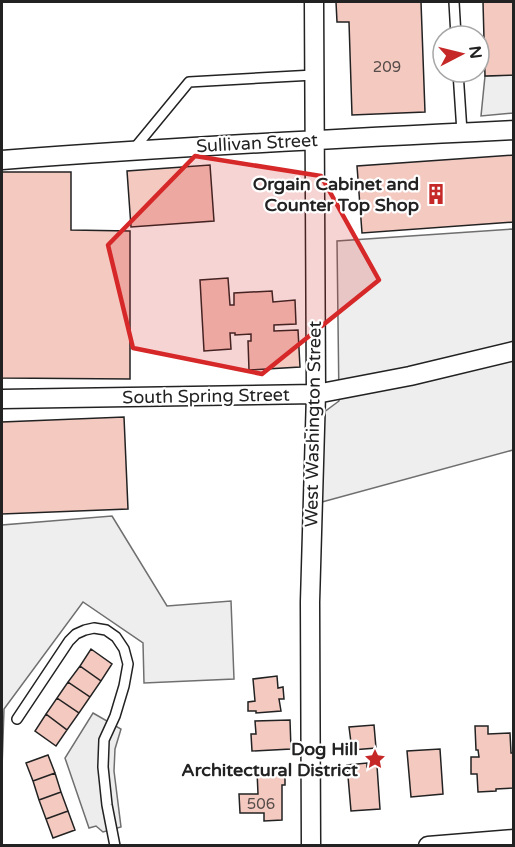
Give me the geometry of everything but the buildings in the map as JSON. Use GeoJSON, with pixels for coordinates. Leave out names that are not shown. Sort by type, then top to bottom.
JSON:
{"type":"FeatureCollection","features":[{"type":"Feature","properties":{"kind":"street","name":"West Washington Street"},"geometry":{"type":"LineString","coordinates":[[311,846],[310,602],[315,394],[314,2]]}},
{"type":"Feature","properties":{"kind":"street","name":"Sullivan Street"},"geometry":{"type":"LineString","coordinates":[[2,160],[315,139],[513,130]]}},
{"type":"Feature","properties":{"kind":"street","name":"South Spring Street"},"geometry":{"type":"LineString","coordinates":[[2,399],[315,394],[410,376],[513,351]]}},
{"type":"Feature","properties":{"kind":"street"},"geometry":{"type":"LineString","coordinates":[[428,846],[513,839]]}},
{"type":"Feature","properties":{"kind":"lane"},"geometry":{"type":"LineString","coordinates":[[454,2],[455,24]]}},
{"type":"Feature","properties":{"kind":"lane"},"geometry":{"type":"LineString","coordinates":[[133,150],[189,82],[314,75]]}},
{"type":"Feature","properties":{"kind":"lane"},"geometry":{"type":"LineString","coordinates":[[459,84],[462,132]]}},
{"type":"Feature","properties":{"kind":"lane"},"geometry":{"type":"LineString","coordinates":[[17,719],[76,634],[94,628],[106,630],[116,637],[124,649],[128,664],[115,716],[104,740],[103,767],[115,846]]}},
{"type":"Feature","properties":{"kind":"highlighted area"},"geometry":{"type":"Polygon","coordinates":[[[195,156],[321,176],[379,280],[262,374],[133,348],[108,245],[195,156]]]}},
{"type":"Feature","properties":{"kind":"shaded area"},"geometry":{"type":"Polygon","coordinates":[[[513,75],[513,113],[481,116],[484,84],[491,84],[491,76],[513,75]]]}},
{"type":"Feature","properties":{"kind":"shaded area"},"geometry":{"type":"Polygon","coordinates":[[[513,229],[513,450],[322,502],[323,413],[339,401],[337,241],[513,229]]]}},
{"type":"Feature","properties":{"kind":"shaded area"},"geometry":{"type":"Polygon","coordinates":[[[112,516],[167,606],[231,601],[234,679],[144,683],[143,643],[83,602],[4,709],[2,769],[2,525],[112,516]]]}},
{"type":"Feature","properties":{"kind":"shaded area"},"geometry":{"type":"Polygon","coordinates":[[[93,713],[121,729],[115,749],[114,771],[121,827],[103,832],[96,826],[89,828],[65,758],[93,713]]]}},
{"type":"Feature","properties":{"kind":"place","name":"Orgain Cabinet and Counter Top Shop"},"geometry":{"type":"Point","coordinates":[436,194]}},
{"type":"Feature","properties":{"kind":"place","name":"Dog Hill Architectural District"},"geometry":{"type":"Point","coordinates":[375,759]}}]}
